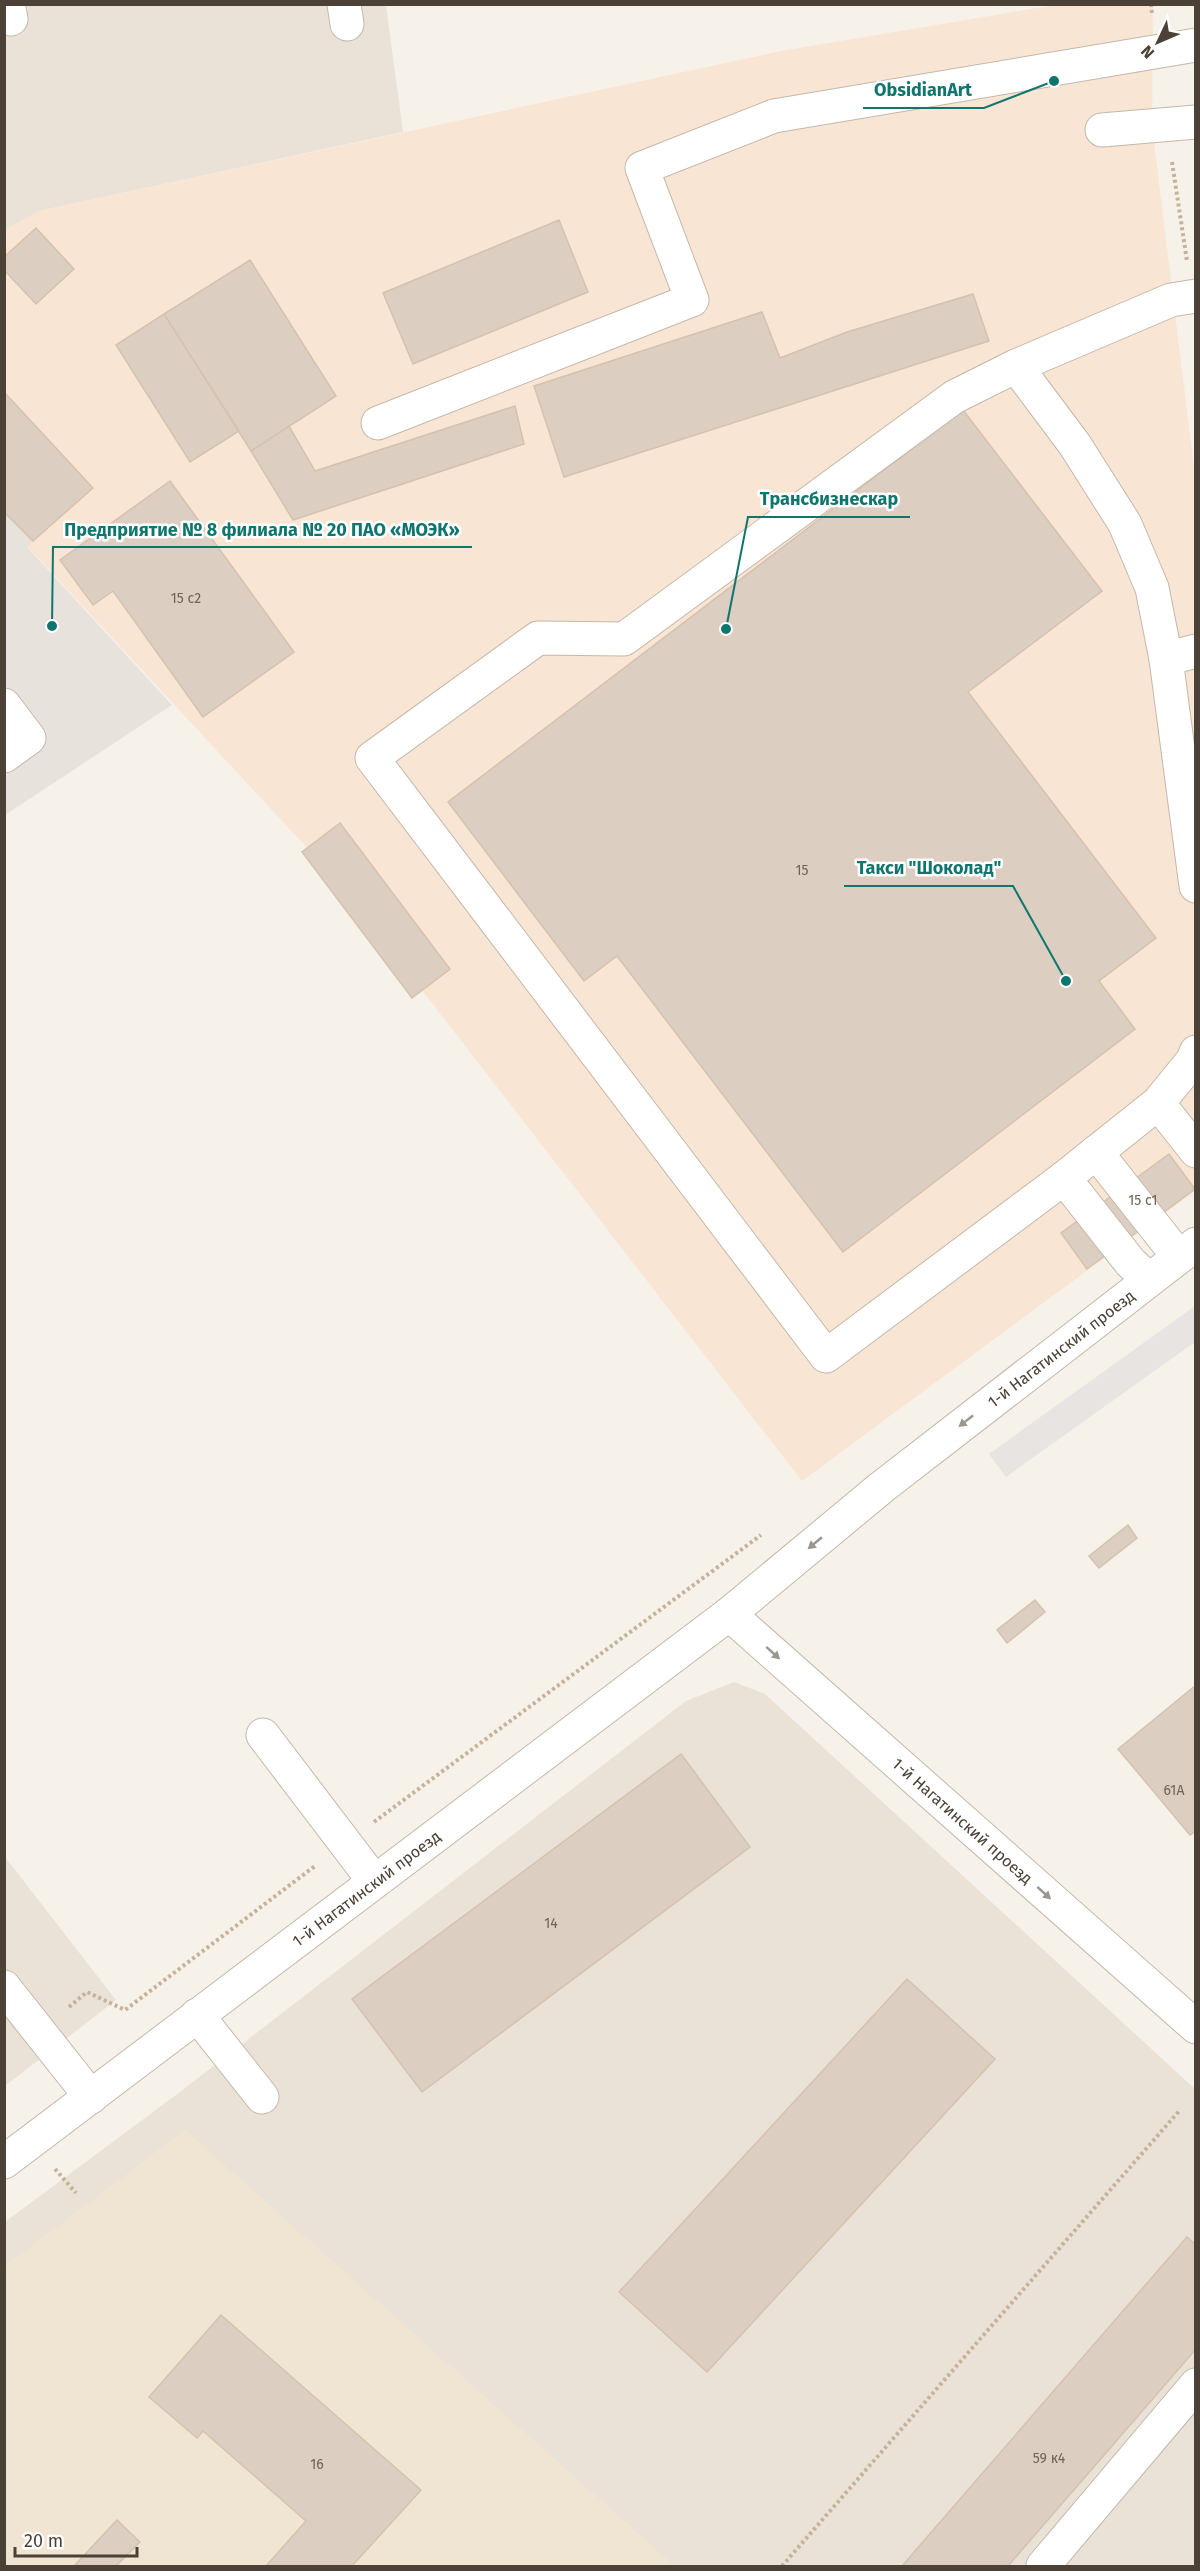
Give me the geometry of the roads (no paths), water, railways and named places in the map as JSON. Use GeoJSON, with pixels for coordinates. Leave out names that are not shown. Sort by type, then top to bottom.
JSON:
{"type":"FeatureCollection","features":[{"type":"Feature","properties":{"kind":"street"},"geometry":{"type":"LineString","coordinates":[[378,423],[692,300],[642,168],[774,116],[1196,45]]}},
{"type":"Feature","properties":{"kind":"street"},"geometry":{"type":"LineString","coordinates":[[1102,130],[1196,122]]}},
{"type":"Feature","properties":{"kind":"street"},"geometry":{"type":"LineString","coordinates":[[1196,296],[1171,300],[1016,366],[954,397],[624,639],[538,638],[372,758],[826,1356],[1064,1178],[1158,1103],[1193,1060],[1196,1052]]}},
{"type":"Feature","properties":{"kind":"street"},"geometry":{"type":"LineString","coordinates":[[1016,366],[1075,445],[1125,524],[1181,655],[1196,886]]}},
{"type":"Feature","properties":{"kind":"street"},"geometry":{"type":"LineString","coordinates":[[4,705],[30,738],[4,756]]}},
{"type":"Feature","properties":{"kind":"street"},"geometry":{"type":"LineString","coordinates":[[1158,1103],[1196,1151]]}},
{"type":"Feature","properties":{"kind":"street"},"geometry":{"type":"LineString","coordinates":[[1096,1152],[1187,1250]]}},
{"type":"Feature","properties":{"kind":"street"},"geometry":{"type":"LineString","coordinates":[[1064,1178],[1130,1262],[1148,1279]]}},
{"type":"Feature","properties":{"kind":"street","name":"1-й Нагатинский проезд"},"geometry":{"type":"LineString","coordinates":[[4,2162],[729,1614],[882,1487],[1187,1250]]}},
{"type":"Feature","properties":{"kind":"street","name":"1-й Нагатинский проезд"},"geometry":{"type":"LineString","coordinates":[[729,1614],[1196,2027]]}},
{"type":"Feature","properties":{"kind":"street"},"geometry":{"type":"LineString","coordinates":[[262,1735],[374,1881]]}},
{"type":"Feature","properties":{"kind":"street"},"geometry":{"type":"LineString","coordinates":[[4,1987],[91,2097]]}},
{"type":"Feature","properties":{"kind":"street"},"geometry":{"type":"LineString","coordinates":[[197,2015],[262,2097]]}},
{"type":"Feature","properties":{"kind":"street"},"geometry":{"type":"LineString","coordinates":[[1043,2566],[1196,2385]]}},
{"type":"Feature","properties":{"kind":"place","name":"ObsidianArt"},"geometry":{"type":"Point","coordinates":[1054,81]}},
{"type":"Feature","properties":{"kind":"place","name":"Предприятие № 8 филиала № 20 ПАО «МОЭК»"},"geometry":{"type":"Point","coordinates":[52,626]}},
{"type":"Feature","properties":{"kind":"place","name":"Трансбизнескар"},"geometry":{"type":"Point","coordinates":[726,629]}},
{"type":"Feature","properties":{"kind":"place","name":"Такси \"Шоколад\""},"geometry":{"type":"Point","coordinates":[1066,981]}}]}
